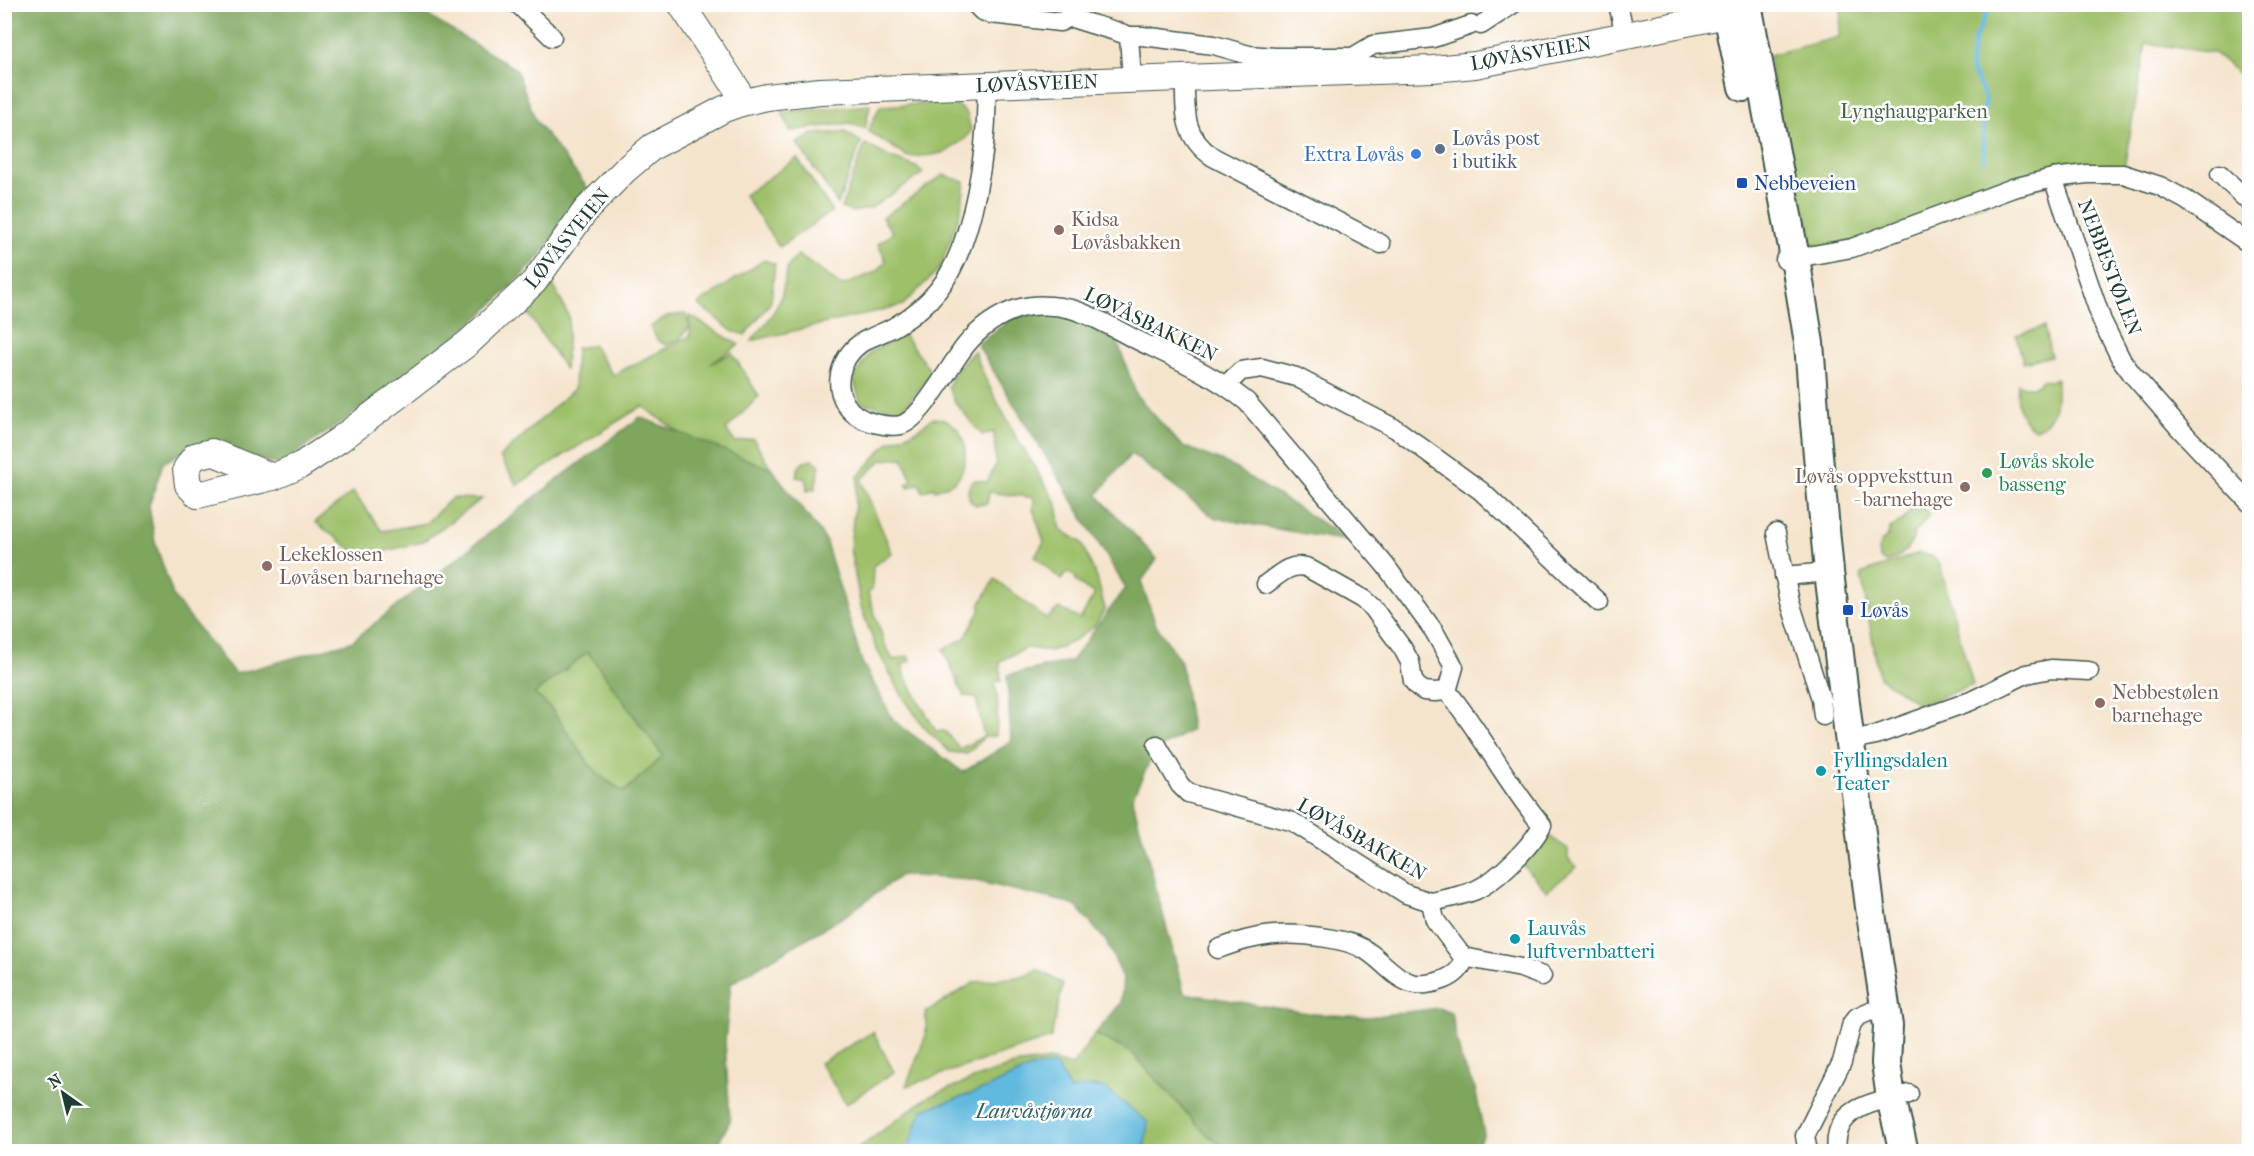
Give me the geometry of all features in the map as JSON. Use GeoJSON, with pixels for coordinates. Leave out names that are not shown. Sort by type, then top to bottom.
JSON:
{"type":"FeatureCollection","features":[{"type":"Feature","properties":{"kind":"main road"},"geometry":{"type":"LineString","coordinates":[[681,4],[737,89],[741,103]]}},
{"type":"Feature","properties":{"kind":"main road"},"geometry":{"type":"LineString","coordinates":[[1737,8],[1789,259],[1809,343],[1829,573],[1870,907],[1887,1018],[1886,1063],[1916,1133],[1921,1152]]}},
{"type":"Feature","properties":{"kind":"main road","name":"LØVÅSVEIEN"},"geometry":{"type":"LineString","coordinates":[[273,477],[301,465],[339,441],[468,343],[534,282],[586,210],[625,170],[652,147],[714,114],[741,103],[820,92],[1433,69],[1475,64],[1625,36],[1737,8]]}},
{"type":"Feature","properties":{"kind":"main road"},"geometry":{"type":"LineString","coordinates":[[1900,1096],[1904,1152]]}},
{"type":"Feature","properties":{"kind":"street"},"geometry":{"type":"LineString","coordinates":[[518,4],[552,37]]}},
{"type":"Feature","properties":{"kind":"street"},"geometry":{"type":"LineString","coordinates":[[975,4],[982,11],[991,14],[1060,22],[1067,11]]}},
{"type":"Feature","properties":{"kind":"street","name":"LØVÅSVEIEN"},"geometry":{"type":"LineString","coordinates":[[1067,11],[1092,26],[1116,30],[1130,36],[1214,45],[1249,55],[1353,57],[1372,45],[1433,38],[1476,24],[1513,4]]}},
{"type":"Feature","properties":{"kind":"street"},"geometry":{"type":"LineString","coordinates":[[1618,4],[1625,36]]}},
{"type":"Feature","properties":{"kind":"street"},"geometry":{"type":"LineString","coordinates":[[1130,36],[1132,80]]}},
{"type":"Feature","properties":{"kind":"street"},"geometry":{"type":"LineString","coordinates":[[1185,79],[1187,121],[1199,148],[1381,243]]}},
{"type":"Feature","properties":{"kind":"street","name":"LØVÅSBAKKEN"},"geometry":{"type":"LineString","coordinates":[[987,85],[983,143],[975,199],[962,249],[950,273],[930,300],[895,327],[862,343],[847,358],[839,378],[840,392],[846,405],[853,414],[866,421],[892,426],[907,422],[933,392],[966,345],[985,325],[1019,308],[1030,306],[1056,306],[1086,314],[1226,385],[1259,414],[1385,565],[1424,616],[1445,646],[1454,668],[1447,691],[1482,737],[1526,807],[1542,825],[1525,847],[1486,883],[1458,896],[1431,902],[1406,894],[1293,822],[1188,793],[1180,785],[1157,745]]}},
{"type":"Feature","properties":{"kind":"street"},"geometry":{"type":"LineString","coordinates":[[1789,259],[1852,248],[1977,200],[2053,178],[2105,174],[2123,174],[2140,178],[2186,200],[2250,244]]}},
{"type":"Feature","properties":{"kind":"street"},"geometry":{"type":"LineString","coordinates":[[2220,174],[2250,203]]}},
{"type":"Feature","properties":{"kind":"street","name":"NEBBESTØLEN"},"geometry":{"type":"LineString","coordinates":[[2053,178],[2098,310],[2121,359],[2181,430],[2250,503]]}},
{"type":"Feature","properties":{"kind":"street","name":"LØVÅSBAKKEN"},"geometry":{"type":"LineString","coordinates":[[1226,385],[1241,370],[1262,369],[1296,377],[1396,429],[1481,491],[1599,602]]}},
{"type":"Feature","properties":{"kind":"street"},"geometry":{"type":"LineString","coordinates":[[1776,533],[1784,576],[1821,699],[1822,716]]}},
{"type":"Feature","properties":{"kind":"street"},"geometry":{"type":"LineString","coordinates":[[1266,584],[1288,568],[1297,565],[1306,567],[1363,599],[1373,608],[1403,649],[1410,662],[1413,681],[1418,687],[1435,692],[1447,691]]}},
{"type":"Feature","properties":{"kind":"street"},"geometry":{"type":"LineString","coordinates":[[1784,576],[1829,573]]}},
{"type":"Feature","properties":{"kind":"street"},"geometry":{"type":"LineString","coordinates":[[1851,740],[1876,735],[1971,701],[2026,674],[2051,669],[2089,671]]}},
{"type":"Feature","properties":{"kind":"street","name":"LØVÅSBAKKEN"},"geometry":{"type":"LineString","coordinates":[[1431,902],[1435,920],[1463,957]]}},
{"type":"Feature","properties":{"kind":"street"},"geometry":{"type":"LineString","coordinates":[[1218,950],[1253,937],[1304,934],[1343,941],[1364,948],[1392,971],[1412,983],[1431,983],[1452,975],[1463,962],[1463,957],[1521,968],[1542,976]]}},
{"type":"Feature","properties":{"kind":"street"},"geometry":{"type":"LineString","coordinates":[[1808,1152],[1805,1136],[1842,1062],[1852,1023],[1857,1017],[1868,1012],[1887,1018]]}},
{"type":"Feature","properties":{"kind":"street"},"geometry":{"type":"LineString","coordinates":[[1837,1152],[1835,1141],[1838,1128],[1845,1118],[1859,1108],[1900,1096]]}},
{"type":"Feature","properties":{"kind":"green space"},"geometry":{"type":"Polygon","coordinates":[[[5,4],[415,5],[436,21],[516,69],[536,121],[589,190],[534,263],[476,320],[380,395],[279,465],[199,442],[163,463],[149,506],[155,542],[174,598],[235,674],[351,642],[640,417],[772,469],[825,539],[862,662],[894,721],[963,772],[1011,742],[1007,675],[1071,661],[1126,588],[977,344],[1030,306],[1089,325],[1105,336],[1116,338],[1137,396],[1181,445],[1228,464],[1352,542],[1215,518],[1131,454],[1097,495],[1157,559],[1141,582],[1156,625],[1181,662],[1191,730],[1155,751],[1132,798],[1184,993],[1314,1014],[1369,1017],[1438,1008],[1451,1013],[1462,1063],[1475,1088],[1484,1134],[1473,1151],[1230,1151],[1205,1133],[1132,1053],[1095,1034],[1121,1003],[1123,978],[1106,941],[1077,907],[1065,902],[971,880],[901,875],[848,914],[731,983],[725,1041],[730,1121],[714,1151],[5,1152],[5,4]],[[588,652],[534,694],[550,707],[590,765],[603,778],[624,792],[663,756],[588,652]]]}},
{"type":"Feature","properties":{"kind":"green space","name":"Lynghaugparken"},"geometry":{"type":"Polygon","coordinates":[[[1842,5],[2249,5],[2249,82],[2214,53],[2146,43],[2123,174],[2087,174],[1795,258],[1769,55],[1839,37],[1842,5]]]}},
{"type":"Feature","properties":{"kind":"green space"},"geometry":{"type":"Polygon","coordinates":[[[953,102],[967,114],[971,130],[966,138],[946,152],[908,157],[868,131],[880,106],[953,102]]]}},
{"type":"Feature","properties":{"kind":"green space"},"geometry":{"type":"Polygon","coordinates":[[[870,105],[865,129],[850,123],[790,131],[782,112],[870,105]]]}},
{"type":"Feature","properties":{"kind":"green space"},"geometry":{"type":"Polygon","coordinates":[[[845,132],[861,142],[838,204],[797,143],[814,134],[845,132]]]}},
{"type":"Feature","properties":{"kind":"green space"},"geometry":{"type":"Polygon","coordinates":[[[865,144],[889,157],[916,167],[923,173],[871,208],[854,212],[841,208],[865,144]]]}},
{"type":"Feature","properties":{"kind":"green space"},"geometry":{"type":"Polygon","coordinates":[[[797,158],[832,211],[779,247],[744,195],[797,158]]]}},
{"type":"Feature","properties":{"kind":"green space"},"geometry":{"type":"Polygon","coordinates":[[[943,175],[965,182],[961,210],[940,268],[903,305],[751,341],[767,323],[776,307],[789,266],[798,255],[842,286],[878,271],[886,261],[878,244],[893,233],[882,218],[943,175]]]}},
{"type":"Feature","properties":{"kind":"green space"},"geometry":{"type":"Polygon","coordinates":[[[764,260],[775,264],[771,302],[745,335],[732,331],[698,304],[764,260]]]}},
{"type":"Feature","properties":{"kind":"green space"},"geometry":{"type":"Polygon","coordinates":[[[552,282],[569,317],[565,369],[527,312],[552,282]]]}},
{"type":"Feature","properties":{"kind":"green space"},"geometry":{"type":"Polygon","coordinates":[[[685,314],[689,325],[689,315],[739,345],[710,364],[732,353],[759,396],[726,430],[735,442],[753,439],[772,469],[704,450],[642,406],[517,485],[500,457],[574,389],[576,348],[593,345],[613,375],[690,336],[690,326],[680,339],[666,345],[658,341],[650,327],[667,316],[685,314]]]}},
{"type":"Feature","properties":{"kind":"green space"},"geometry":{"type":"Polygon","coordinates":[[[2044,327],[2051,356],[2023,362],[2016,335],[2044,327]]]}},
{"type":"Feature","properties":{"kind":"green space"},"geometry":{"type":"Polygon","coordinates":[[[903,334],[932,373],[902,410],[861,403],[853,378],[871,352],[903,334]]]}},
{"type":"Feature","properties":{"kind":"green space"},"geometry":{"type":"Polygon","coordinates":[[[974,351],[985,378],[1015,435],[1057,504],[1061,530],[1081,542],[1097,578],[1105,609],[1095,626],[1072,642],[1051,651],[1026,648],[1000,661],[1001,681],[995,682],[998,704],[996,736],[984,737],[967,754],[950,752],[924,727],[903,697],[876,648],[861,607],[850,548],[858,476],[889,442],[915,431],[933,418],[953,424],[963,440],[965,460],[962,470],[957,479],[947,486],[935,490],[933,487],[923,492],[919,483],[908,488],[906,484],[912,481],[903,458],[882,460],[861,480],[892,553],[873,566],[872,589],[868,593],[884,642],[893,660],[908,656],[911,661],[902,664],[906,678],[936,731],[945,731],[960,749],[984,736],[976,697],[964,696],[957,681],[960,679],[956,679],[943,649],[965,638],[980,611],[980,604],[995,579],[1046,619],[1059,608],[1080,619],[1095,594],[1075,581],[1076,577],[1067,572],[1061,580],[1035,556],[1044,542],[1033,509],[1034,498],[989,492],[987,504],[976,505],[970,501],[968,492],[970,483],[975,480],[987,482],[996,464],[994,432],[982,435],[955,402],[948,386],[959,367],[974,351]]]}},
{"type":"Feature","properties":{"kind":"green space"},"geometry":{"type":"Polygon","coordinates":[[[2056,378],[2056,401],[2052,415],[2048,421],[2035,429],[2029,425],[2019,410],[2018,384],[2031,387],[2042,380],[2050,381],[2056,378]]]}},
{"type":"Feature","properties":{"kind":"green space"},"geometry":{"type":"Polygon","coordinates":[[[812,459],[820,465],[815,489],[807,491],[806,479],[796,477],[801,465],[812,459]]]}},
{"type":"Feature","properties":{"kind":"green space"},"geometry":{"type":"Polygon","coordinates":[[[353,492],[382,531],[426,523],[452,498],[482,499],[422,542],[362,557],[315,522],[353,492]]]}},
{"type":"Feature","properties":{"kind":"green space"},"geometry":{"type":"Polygon","coordinates":[[[1915,502],[1930,514],[1917,531],[1914,530],[1912,541],[1906,550],[1886,562],[1880,559],[1879,549],[1882,541],[1888,536],[1890,528],[1903,521],[1915,502]]]}},
{"type":"Feature","properties":{"kind":"green space"},"geometry":{"type":"Polygon","coordinates":[[[1919,553],[1932,556],[1940,565],[1973,685],[1920,705],[1879,677],[1861,574],[1919,553]]]}},
{"type":"Feature","properties":{"kind":"green space"},"geometry":{"type":"Polygon","coordinates":[[[588,652],[663,756],[624,792],[603,778],[590,765],[550,707],[533,693],[588,652]]]}},
{"type":"Feature","properties":{"kind":"green space"},"geometry":{"type":"Polygon","coordinates":[[[1549,836],[1568,849],[1568,858],[1577,867],[1547,891],[1518,860],[1549,836]]]}},
{"type":"Feature","properties":{"kind":"green space"},"geometry":{"type":"Polygon","coordinates":[[[1037,969],[1063,984],[1051,1038],[906,1086],[926,1035],[926,1012],[975,982],[1026,976],[1037,969]]]}},
{"type":"Feature","properties":{"kind":"green space"},"geometry":{"type":"Polygon","coordinates":[[[873,1032],[894,1072],[846,1104],[820,1063],[873,1032]]]}},
{"type":"Feature","properties":{"kind":"green space"},"geometry":{"type":"Polygon","coordinates":[[[1095,1034],[1132,1053],[1205,1133],[1230,1151],[1128,1151],[968,1099],[899,1151],[859,1152],[859,1148],[928,1097],[1014,1065],[1050,1060],[1072,1066],[1095,1034]]]}},
{"type":"Feature","properties":{"kind":"water","name":"Lauvåstjørna"},"geometry":{"type":"Polygon","coordinates":[[[1056,1065],[1070,1090],[1093,1086],[1105,1088],[1148,1122],[1144,1151],[907,1151],[922,1110],[985,1089],[1032,1067],[1056,1065]]]}},
{"type":"Feature","properties":{"kind":"waterway"},"geometry":{"type":"LineString","coordinates":[[1984,161],[1983,115],[1986,99],[1970,66],[1975,38],[1993,4]]}},
{"type":"Feature","properties":{"kind":"place","name":"Løvås post i butikk"},"geometry":{"type":"Point","coordinates":[1440,149]}},
{"type":"Feature","properties":{"kind":"place","name":"Extra Løvås"},"geometry":{"type":"Point","coordinates":[1416,154]}},
{"type":"Feature","properties":{"kind":"place","name":"Nebbeveien"},"geometry":{"type":"Point","coordinates":[1742,183]}},
{"type":"Feature","properties":{"kind":"place","name":"Kidsa Løvåsbakken"},"geometry":{"type":"Point","coordinates":[1059,230]}},
{"type":"Feature","properties":{"kind":"place","name":"Løvås skole basseng"},"geometry":{"type":"Point","coordinates":[1987,473]}},
{"type":"Feature","properties":{"kind":"place","name":"Løvås oppveksttun - barnehage"},"geometry":{"type":"Point","coordinates":[1965,487]}},
{"type":"Feature","properties":{"kind":"place","name":"Lekeklossen Løvåsen barnehage"},"geometry":{"type":"Point","coordinates":[267,566]}},
{"type":"Feature","properties":{"kind":"place","name":"Løvås"},"geometry":{"type":"Point","coordinates":[1848,610]}},
{"type":"Feature","properties":{"kind":"place","name":"Nebbestølen barnehage"},"geometry":{"type":"Point","coordinates":[2100,703]}},
{"type":"Feature","properties":{"kind":"place","name":"Fyllingsdalen Teater"},"geometry":{"type":"Point","coordinates":[1821,771]}},
{"type":"Feature","properties":{"kind":"place","name":"Lauvås luftvernbatteri"},"geometry":{"type":"Point","coordinates":[1515,939]}}]}
